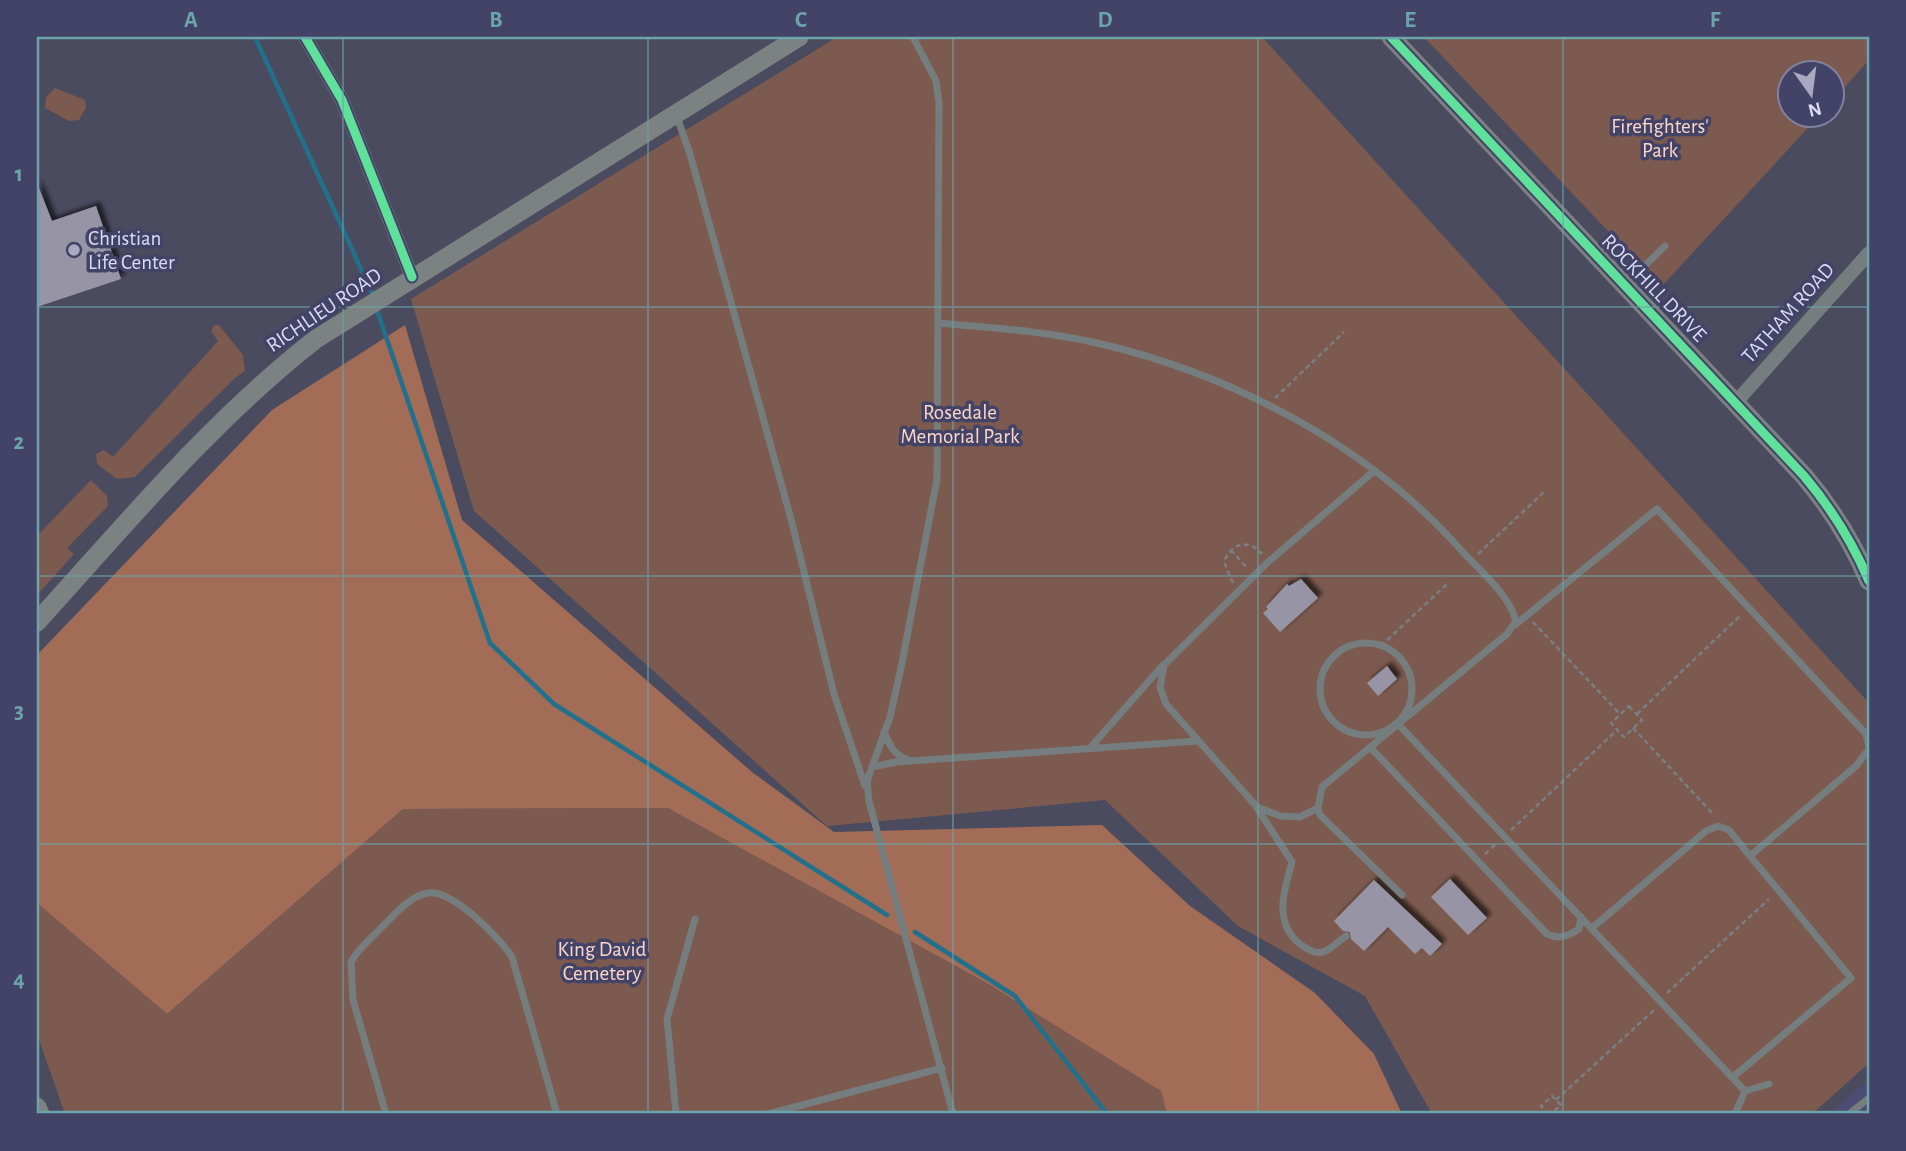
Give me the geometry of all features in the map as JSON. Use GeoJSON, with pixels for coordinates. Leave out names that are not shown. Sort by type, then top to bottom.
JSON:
{"type":"FeatureCollection","features":[{"type":"Feature","properties":{"kind":"main road","name":"RICHLIEU ROAD"},"geometry":{"type":"LineString","coordinates":[[37,622],[228,415],[270,375],[316,338],[799,37]]}},
{"type":"Feature","properties":{"kind":"main road","name":"ROCKHILL DRIVE"},"geometry":{"type":"LineString","coordinates":[[1391,37],[1737,401],[1834,511],[1854,545],[1869,581]]}},
{"type":"Feature","properties":{"kind":"main road"},"geometry":{"type":"LineString","coordinates":[[37,1107],[40,1114]]}},
{"type":"Feature","properties":{"kind":"street"},"geometry":{"type":"LineString","coordinates":[[305,37],[342,100],[412,278]]}},
{"type":"Feature","properties":{"kind":"street","name":"TATHAM ROAD"},"geometry":{"type":"LineString","coordinates":[[1737,401],[1869,253]]}},
{"type":"Feature","properties":{"kind":"lane"},"geometry":{"type":"LineString","coordinates":[[868,794],[867,781],[884,733],[901,668],[937,478],[939,102],[936,81],[913,37]]}},
{"type":"Feature","properties":{"kind":"lane"},"geometry":{"type":"LineString","coordinates":[[676,113],[690,154],[791,519],[834,694],[868,794],[953,1114]]}},
{"type":"Feature","properties":{"kind":"lane"},"geometry":{"type":"LineString","coordinates":[[1626,284],[1665,246]]}},
{"type":"Feature","properties":{"kind":"lane"},"geometry":{"type":"LineString","coordinates":[[938,323],[1054,335],[1102,344],[1176,365],[1268,405],[1308,427],[1373,472],[1441,527],[1513,612],[1514,626]]}},
{"type":"Feature","properties":{"kind":"lane"},"geometry":{"type":"LineString","coordinates":[[1090,748],[1164,665],[1268,562],[1373,472]]}},
{"type":"Feature","properties":{"kind":"lane"},"geometry":{"type":"LineString","coordinates":[[1402,895],[1320,815],[1318,808],[1322,787],[1657,509],[1866,734],[1869,748],[1856,766],[1749,856]]}},
{"type":"Feature","properties":{"kind":"lane"},"geometry":{"type":"LineString","coordinates":[[1356,644],[1381,646],[1398,656],[1412,681],[1412,696],[1398,724],[1369,735],[1354,734],[1340,728],[1329,717],[1322,703],[1320,688],[1323,673],[1331,659],[1356,644]]}},
{"type":"Feature","properties":{"kind":"lane"},"geometry":{"type":"LineString","coordinates":[[1164,665],[1160,687],[1166,704],[1257,807],[1292,862],[1282,897],[1283,923],[1313,954],[1322,954],[1346,936]]}},
{"type":"Feature","properties":{"kind":"lane"},"geometry":{"type":"LineString","coordinates":[[1398,724],[1745,1091]]}},
{"type":"Feature","properties":{"kind":"lane"},"geometry":{"type":"LineString","coordinates":[[884,733],[899,757],[912,761]]}},
{"type":"Feature","properties":{"kind":"lane"},"geometry":{"type":"LineString","coordinates":[[872,767],[912,761],[1198,741]]}},
{"type":"Feature","properties":{"kind":"lane"},"geometry":{"type":"LineString","coordinates":[[1370,747],[1547,934],[1556,938],[1569,935],[1579,929],[1581,917]]}},
{"type":"Feature","properties":{"kind":"lane"},"geometry":{"type":"LineString","coordinates":[[1257,807],[1280,816],[1300,817],[1318,808]]}},
{"type":"Feature","properties":{"kind":"lane"},"geometry":{"type":"LineString","coordinates":[[1592,928],[1706,831],[1718,826],[1729,830],[1851,978],[1732,1077]]}},
{"type":"Feature","properties":{"kind":"lane"},"geometry":{"type":"LineString","coordinates":[[386,1114],[354,1000],[351,962],[404,906],[418,897],[439,893],[465,910],[505,947],[512,957],[557,1114]]}},
{"type":"Feature","properties":{"kind":"lane"},"geometry":{"type":"LineString","coordinates":[[676,1114],[667,1019],[695,919]]}},
{"type":"Feature","properties":{"kind":"lane"},"geometry":{"type":"LineString","coordinates":[[768,1114],[942,1068]]}},
{"type":"Feature","properties":{"kind":"lane"},"geometry":{"type":"LineString","coordinates":[[1745,1091],[1769,1084]]}},
{"type":"Feature","properties":{"kind":"lane"},"geometry":{"type":"LineString","coordinates":[[1735,1114],[1745,1091]]}},
{"type":"Feature","properties":{"kind":"lane"},"geometry":{"type":"LineString","coordinates":[[1849,1114],[1869,1098]]}},
{"type":"Feature","properties":{"kind":"path"},"geometry":{"type":"LineString","coordinates":[[1268,405],[1344,332]]}},
{"type":"Feature","properties":{"kind":"path"},"geometry":{"type":"LineString","coordinates":[[1471,561],[1545,491]]}},
{"type":"Feature","properties":{"kind":"path"},"geometry":{"type":"LineString","coordinates":[[1239,591],[1230,579],[1224,562],[1231,550],[1245,544],[1254,545],[1268,562]]}},
{"type":"Feature","properties":{"kind":"path"},"geometry":{"type":"LineString","coordinates":[[1231,550],[1254,576]]}},
{"type":"Feature","properties":{"kind":"path"},"geometry":{"type":"LineString","coordinates":[[1381,646],[1448,583]]}},
{"type":"Feature","properties":{"kind":"path"},"geometry":{"type":"LineString","coordinates":[[1637,714],[1748,607]]}},
{"type":"Feature","properties":{"kind":"path"},"geometry":{"type":"LineString","coordinates":[[1527,616],[1620,715]]}},
{"type":"Feature","properties":{"kind":"path"},"geometry":{"type":"LineString","coordinates":[[1629,706],[1642,720],[1624,737],[1611,723],[1620,715],[1629,706]]}},
{"type":"Feature","properties":{"kind":"path"},"geometry":{"type":"LineString","coordinates":[[1633,728],[1729,830]]}},
{"type":"Feature","properties":{"kind":"path"},"geometry":{"type":"LineString","coordinates":[[1478,861],[1617,730]]}},
{"type":"Feature","properties":{"kind":"path"},"geometry":{"type":"LineString","coordinates":[[1556,1100],[1769,900]]}},
{"type":"Feature","properties":{"kind":"path"},"geometry":{"type":"LineString","coordinates":[[1552,1096],[1561,1105],[1550,1114],[1541,1106],[1552,1096]]}},
{"type":"Feature","properties":{"kind":"shaded area"},"geometry":{"type":"Polygon","coordinates":[[[405,325],[462,520],[752,772],[834,832],[1102,825],[1190,906],[1315,993],[1374,1054],[1402,1114],[1167,1114],[1161,1091],[987,983],[668,808],[403,809],[167,1014],[37,903],[37,655],[272,410],[405,325]]]}},
{"type":"Feature","properties":{"kind":"shaded area"},"geometry":{"type":"Polygon","coordinates":[[[1869,1079],[1869,1114],[1830,1114],[1869,1079]]]}},
{"type":"Feature","properties":{"kind":"green space","name":"Rosedale Memorial Park"},"geometry":{"type":"Polygon","coordinates":[[[837,37],[1262,37],[1869,703],[1869,1063],[1812,1114],[1432,1114],[1365,996],[1238,926],[1105,800],[827,826],[474,511],[411,299],[837,37]]]}},
{"type":"Feature","properties":{"kind":"green space","name":"Firefighters' Park"},"geometry":{"type":"Polygon","coordinates":[[[1424,37],[1869,37],[1869,60],[1846,86],[1846,60],[1776,60],[1776,130],[1806,130],[1661,287],[1424,37]]]}},
{"type":"Feature","properties":{"kind":"green space"},"geometry":{"type":"Polygon","coordinates":[[[55,88],[85,100],[86,107],[79,120],[69,121],[45,108],[46,97],[55,88]]]}},
{"type":"Feature","properties":{"kind":"green space"},"geometry":{"type":"Polygon","coordinates":[[[214,325],[219,325],[243,355],[245,371],[135,477],[117,479],[97,464],[96,454],[104,450],[113,457],[218,341],[211,331],[214,325]]]}},
{"type":"Feature","properties":{"kind":"green space"},"geometry":{"type":"Polygon","coordinates":[[[91,480],[107,496],[108,506],[67,548],[74,554],[37,595],[37,536],[91,480]]]}},
{"type":"Feature","properties":{"kind":"green space","name":"King David Cemetery"},"geometry":{"type":"Polygon","coordinates":[[[668,808],[876,892],[1161,1091],[1167,1114],[65,1114],[37,1034],[37,903],[167,1014],[403,809],[668,808]]]}},
{"type":"Feature","properties":{"kind":"building","name":"Christian Life Center"},"geometry":{"type":"Polygon","coordinates":[[[37,183],[52,221],[96,206],[121,279],[37,307],[37,183]]]}},
{"type":"Feature","properties":{"kind":"building"},"geometry":{"type":"Polygon","coordinates":[[[1301,579],[1318,598],[1280,632],[1263,613],[1287,584],[1289,586],[1301,579]]]}},
{"type":"Feature","properties":{"kind":"building"},"geometry":{"type":"Polygon","coordinates":[[[1387,666],[1397,679],[1378,696],[1367,683],[1387,666]]]}},
{"type":"Feature","properties":{"kind":"building"},"geometry":{"type":"Polygon","coordinates":[[[1450,879],[1487,918],[1468,935],[1431,897],[1450,879]]]}},
{"type":"Feature","properties":{"kind":"building"},"geometry":{"type":"Polygon","coordinates":[[[1374,880],[1442,944],[1430,956],[1422,948],[1415,954],[1388,927],[1364,951],[1351,939],[1350,932],[1343,931],[1334,921],[1374,880]]]}},
{"type":"Feature","properties":{"kind":"waterway"},"geometry":{"type":"LineString","coordinates":[[255,37],[372,293]]}},
{"type":"Feature","properties":{"kind":"waterway"},"geometry":{"type":"LineString","coordinates":[[378,313],[490,643],[554,704],[887,915]]}},
{"type":"Feature","properties":{"kind":"waterway"},"geometry":{"type":"LineString","coordinates":[[915,932],[1015,996],[1107,1114]]}},
{"type":"Feature","properties":{"kind":"cycle path"},"geometry":{"type":"LineString","coordinates":[[305,37],[342,100],[412,277]]}},
{"type":"Feature","properties":{"kind":"cycle path"},"geometry":{"type":"LineString","coordinates":[[1391,37],[1804,476],[1841,526],[1869,581]]}},
{"type":"Feature","properties":{"kind":"place","name":"Christian Life Center"},"geometry":{"type":"Point","coordinates":[74,250]}}]}
